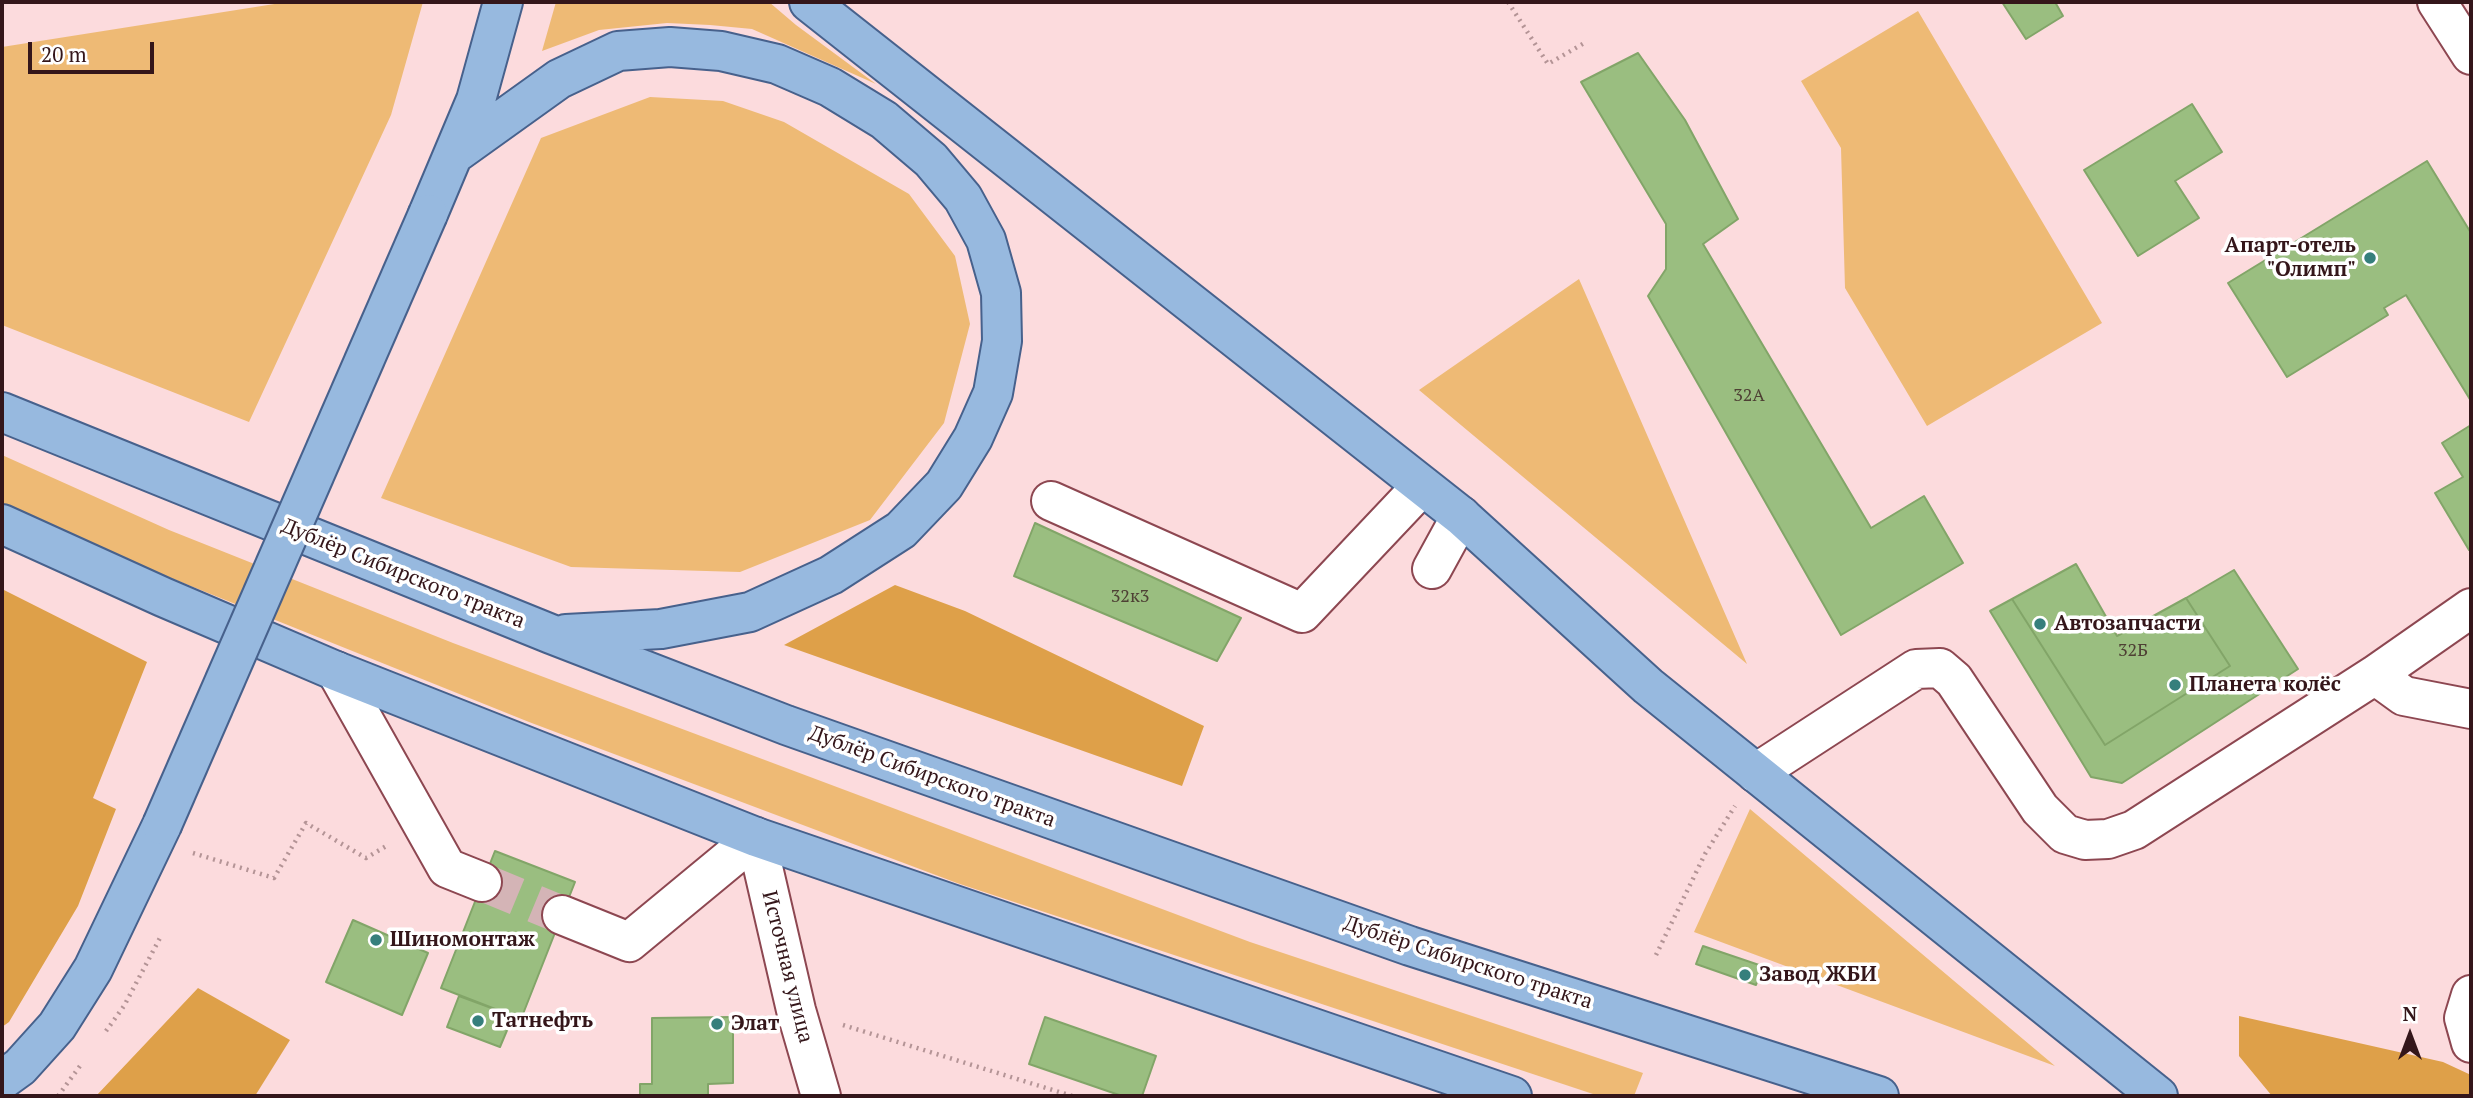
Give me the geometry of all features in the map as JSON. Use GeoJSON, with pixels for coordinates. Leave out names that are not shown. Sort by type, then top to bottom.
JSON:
{"type":"FeatureCollection","features":[{"type":"Feature","properties":{"kind":"main road"},"geometry":{"type":"LineString","coordinates":[[2,1080],[20,1068],[57,1026],[93,969],[162,825],[476,100],[503,2]]}},
{"type":"Feature","properties":{"kind":"main road"},"geometry":{"type":"LineString","coordinates":[[809,2],[1461,516],[1648,686],[2158,1096]]}},
{"type":"Feature","properties":{"kind":"main road"},"geometry":{"type":"LineString","coordinates":[[453,155],[559,79],[618,51],[670,47],[721,51],[777,64],[830,88],[884,120],[931,160],[963,198],[986,240],[1001,293],[1002,341],[993,393],[973,438],[944,485],[901,530],[831,575],[750,612],[661,629],[551,634]]}},
{"type":"Feature","properties":{"kind":"main road","name":"Дублёр Сибирского тракта"},"geometry":{"type":"LineString","coordinates":[[2,412],[551,634],[786,725],[1397,942],[1879,1096]]}},
{"type":"Feature","properties":{"kind":"main road"},"geometry":{"type":"LineString","coordinates":[[2,524],[336,671],[756,837],[1512,1096]]}},
{"type":"Feature","properties":{"kind":"main road"},"geometry":{"type":"LineString","coordinates":[[2,543],[163,597]]}},
{"type":"Feature","properties":{"kind":"street"},"geometry":{"type":"LineString","coordinates":[[2437,2],[2471,55]]}},
{"type":"Feature","properties":{"kind":"street"},"geometry":{"type":"LineString","coordinates":[[1051,501],[1302,613],[1422,486]]}},
{"type":"Feature","properties":{"kind":"street"},"geometry":{"type":"LineString","coordinates":[[1432,569],[1461,516]]}},
{"type":"Feature","properties":{"kind":"street"},"geometry":{"type":"LineString","coordinates":[[1756,773],[1916,669],[1940,668],[1954,680],[2040,809],[2065,834],[2085,840],[2108,839],[2134,830],[2375,676],[2471,608]]}},
{"type":"Feature","properties":{"kind":"street"},"geometry":{"type":"LineString","coordinates":[[336,671],[447,868],[482,882]]}},
{"type":"Feature","properties":{"kind":"street"},"geometry":{"type":"LineString","coordinates":[[2375,676],[2404,696],[2471,709]]}},
{"type":"Feature","properties":{"kind":"street"},"geometry":{"type":"LineString","coordinates":[[562,915],[629,942],[756,837]]}},
{"type":"Feature","properties":{"kind":"street","name":"Источная улица"},"geometry":{"type":"LineString","coordinates":[[756,837],[796,1010],[821,1096]]}},
{"type":"Feature","properties":{"kind":"street"},"geometry":{"type":"LineString","coordinates":[[2471,995],[2464,1018],[2471,1043]]}},
{"type":"Feature","properties":{"kind":"path"},"geometry":{"type":"LineString","coordinates":[[1508,2],[1548,64],[1586,42]]}},
{"type":"Feature","properties":{"kind":"path"},"geometry":{"type":"LineString","coordinates":[[1656,955],[1705,854],[1756,773]]}},
{"type":"Feature","properties":{"kind":"path"},"geometry":{"type":"LineString","coordinates":[[192,853],[274,878],[306,823],[366,858]]}},
{"type":"Feature","properties":{"kind":"path"},"geometry":{"type":"LineString","coordinates":[[796,1010],[1072,1096]]}},
{"type":"Feature","properties":{"kind":"shaded area"},"geometry":{"type":"Polygon","coordinates":[[[287,2],[423,2],[391,115],[249,422],[2,325],[2,47],[287,2]]]}},
{"type":"Feature","properties":{"kind":"shaded area"},"geometry":{"type":"Polygon","coordinates":[[[556,2],[769,2],[876,84],[752,29],[667,23],[599,30],[542,51],[556,2]]]}},
{"type":"Feature","properties":{"kind":"shaded area"},"geometry":{"type":"Polygon","coordinates":[[[1918,11],[2102,323],[1927,426],[1845,288],[1841,148],[1801,81],[1918,11]]]}},
{"type":"Feature","properties":{"kind":"shaded area"},"geometry":{"type":"Polygon","coordinates":[[[650,97],[723,101],[784,122],[909,194],[955,256],[970,324],[944,423],[870,520],[740,572],[571,567],[381,498],[541,138],[650,97]]]}},
{"type":"Feature","properties":{"kind":"shaded area"},"geometry":{"type":"Polygon","coordinates":[[[1579,279],[1747,664],[1419,390],[1579,279]]]}},
{"type":"Feature","properties":{"kind":"shaded area"},"geometry":{"type":"Polygon","coordinates":[[[2,455],[169,530],[453,643],[1250,942],[1643,1073],[1634,1096],[1599,1096],[957,883],[529,722],[121,558],[2,504],[2,455]]]}},
{"type":"Feature","properties":{"kind":"shaded area"},"geometry":{"type":"Polygon","coordinates":[[[895,585],[965,611],[1204,726],[1182,786],[784,645],[895,585]]]}},
{"type":"Feature","properties":{"kind":"shaded area"},"geometry":{"type":"Polygon","coordinates":[[[2,589],[147,662],[93,798],[116,809],[78,906],[9,1022],[2,1027],[2,589]]]}},
{"type":"Feature","properties":{"kind":"shaded area"},"geometry":{"type":"Polygon","coordinates":[[[1750,809],[2055,1066],[1694,932],[1750,809]]]}},
{"type":"Feature","properties":{"kind":"shaded area"},"geometry":{"type":"Polygon","coordinates":[[[198,988],[290,1040],[255,1096],[96,1096],[198,988]]]}},
{"type":"Feature","properties":{"kind":"shaded area"},"geometry":{"type":"Polygon","coordinates":[[[2239,1016],[2443,1062],[2471,1075],[2471,1096],[2272,1096],[2239,1056],[2239,1016]]]}},
{"type":"Feature","properties":{"kind":"building"},"geometry":{"type":"Polygon","coordinates":[[[2002,2],[2055,2],[2063,16],[2026,39],[2002,2]]]}},
{"type":"Feature","properties":{"kind":"building"},"geometry":{"type":"Polygon","coordinates":[[[1638,53],[1685,120],[1738,219],[1703,244],[1871,528],[1924,496],[1963,563],[1841,635],[1648,296],[1666,269],[1666,224],[1581,82],[1638,53]]]}},
{"type":"Feature","properties":{"kind":"building"},"geometry":{"type":"Polygon","coordinates":[[[2192,104],[2222,152],[2175,181],[2199,218],[2138,256],[2084,170],[2192,104]]]}},
{"type":"Feature","properties":{"kind":"building","name":"Апарт-отель \"Олимп\""},"geometry":{"type":"Polygon","coordinates":[[[2427,161],[2471,233],[2471,401],[2406,295],[2384,308],[2388,315],[2287,377],[2228,283],[2427,161]]]}},
{"type":"Feature","properties":{"kind":"building"},"geometry":{"type":"Polygon","coordinates":[[[2471,425],[2469,550],[2435,493],[2463,477],[2442,443],[2471,425]]]}},
{"type":"Feature","properties":{"kind":"building"},"geometry":{"type":"Polygon","coordinates":[[[1035,523],[1241,618],[1217,661],[1014,576],[1035,523]]]}},
{"type":"Feature","properties":{"kind":"building"},"geometry":{"type":"Polygon","coordinates":[[[2076,564],[2117,636],[2186,598],[2230,666],[2105,745],[2012,599],[2076,564]]]}},
{"type":"Feature","properties":{"kind":"building"},"geometry":{"type":"Polygon","coordinates":[[[2234,570],[2298,669],[2122,783],[2091,777],[1990,611],[2012,599],[2105,745],[2230,666],[2186,598],[2234,570]]]}},
{"type":"Feature","properties":{"kind":"building"},"geometry":{"type":"Polygon","coordinates":[[[495,851],[575,882],[521,1019],[441,988],[495,851]]]}},
{"type":"Feature","properties":{"kind":"building"},"geometry":{"type":"Polygon","coordinates":[[[353,920],[428,953],[402,1015],[326,982],[353,920]]]}},
{"type":"Feature","properties":{"kind":"building"},"geometry":{"type":"Polygon","coordinates":[[[1703,946],[1762,966],[1756,985],[1696,964],[1703,946]]]}},
{"type":"Feature","properties":{"kind":"building"},"geometry":{"type":"Polygon","coordinates":[[[459,996],[513,1016],[500,1047],[447,1027],[459,996]]]}},
{"type":"Feature","properties":{"kind":"building"},"geometry":{"type":"Polygon","coordinates":[[[733,1017],[733,1083],[708,1084],[708,1096],[640,1096],[640,1084],[652,1084],[652,1018],[733,1017]]]}},
{"type":"Feature","properties":{"kind":"building"},"geometry":{"type":"Polygon","coordinates":[[[1045,1017],[1156,1056],[1142,1096],[1122,1096],[1029,1064],[1045,1017]]]}},
{"type":"Feature","properties":{"kind":"tunnel"},"geometry":{"type":"LineString","coordinates":[[482,882],[562,915]]}},
{"type":"Feature","properties":{"kind":"place","name":"Апарт-отель \"Олимп\""},"geometry":{"type":"Point","coordinates":[2370,258]}},
{"type":"Feature","properties":{"kind":"place","name":"Автозапчасти"},"geometry":{"type":"Point","coordinates":[2040,624]}},
{"type":"Feature","properties":{"kind":"place","name":"Планета колёс"},"geometry":{"type":"Point","coordinates":[2175,685]}},
{"type":"Feature","properties":{"kind":"place","name":"Шиномонтаж"},"geometry":{"type":"Point","coordinates":[376,940]}},
{"type":"Feature","properties":{"kind":"place","name":"Завод ЖБИ"},"geometry":{"type":"Point","coordinates":[1745,975]}},
{"type":"Feature","properties":{"kind":"place","name":"Татнефть"},"geometry":{"type":"Point","coordinates":[478,1021]}},
{"type":"Feature","properties":{"kind":"place","name":"Элат"},"geometry":{"type":"Point","coordinates":[717,1024]}}]}
